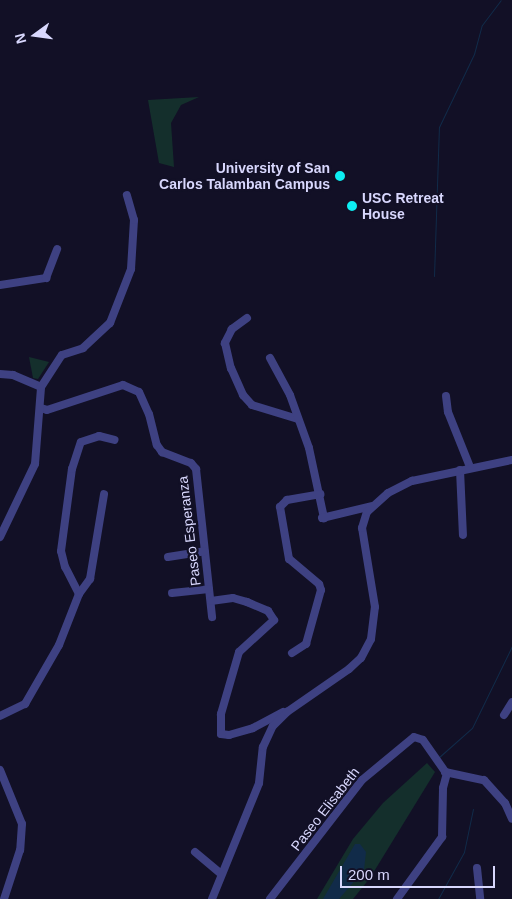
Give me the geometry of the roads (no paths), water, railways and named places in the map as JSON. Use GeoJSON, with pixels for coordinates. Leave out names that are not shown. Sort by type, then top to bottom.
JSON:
{"type":"FeatureCollection","features":[{"type":"Feature","properties":{"kind":"street"},"geometry":{"type":"LineString","coordinates":[[0,536],[35,464],[41,408],[38,404],[41,387],[62,354],[83,348],[110,323],[134,256],[134,220],[127,195]]}},
{"type":"Feature","properties":{"kind":"street"},"geometry":{"type":"LineString","coordinates":[[0,286],[46,278],[57,249]]}},
{"type":"Feature","properties":{"kind":"street"},"geometry":{"type":"LineString","coordinates":[[246,318],[232,328],[225,343],[231,368],[243,395],[252,405],[298,419]]}},
{"type":"Feature","properties":{"kind":"street"},"geometry":{"type":"LineString","coordinates":[[270,358],[290,395],[314,464],[323,518],[372,506]]}},
{"type":"Feature","properties":{"kind":"street"},"geometry":{"type":"LineString","coordinates":[[0,374],[13,375],[41,387]]}},
{"type":"Feature","properties":{"kind":"street","name":"Paseo Esperanza"},"geometry":{"type":"LineString","coordinates":[[41,408],[47,410],[123,385],[139,392],[149,414],[157,445],[162,452],[191,463],[196,469],[212,617]]}},
{"type":"Feature","properties":{"kind":"street"},"geometry":{"type":"LineString","coordinates":[[446,396],[448,412],[470,468]]}},
{"type":"Feature","properties":{"kind":"street"},"geometry":{"type":"LineString","coordinates":[[79,594],[65,567],[61,551],[72,469],[82,442],[99,436],[115,440]]}},
{"type":"Feature","properties":{"kind":"street"},"geometry":{"type":"LineString","coordinates":[[212,899],[259,783],[265,742],[273,726],[287,712],[349,669],[361,658],[371,639],[376,607],[362,528],[364,516],[372,506],[403,484],[512,460]]}},
{"type":"Feature","properties":{"kind":"street"},"geometry":{"type":"LineString","coordinates":[[460,470],[463,535]]}},
{"type":"Feature","properties":{"kind":"street"},"geometry":{"type":"LineString","coordinates":[[0,716],[25,704],[38,685],[59,645],[79,594],[90,579],[104,494]]}},
{"type":"Feature","properties":{"kind":"street"},"geometry":{"type":"LineString","coordinates":[[292,653],[306,644],[320,590],[319,584],[289,559],[280,507],[287,500],[320,494]]}},
{"type":"Feature","properties":{"kind":"street"},"geometry":{"type":"LineString","coordinates":[[168,557],[205,552]]}},
{"type":"Feature","properties":{"kind":"street"},"geometry":{"type":"LineString","coordinates":[[172,593],[209,589]]}},
{"type":"Feature","properties":{"kind":"street"},"geometry":{"type":"LineString","coordinates":[[211,601],[233,598],[247,602],[268,611],[274,620],[239,652],[221,714],[221,734],[238,733],[287,712]]}},
{"type":"Feature","properties":{"kind":"street"},"geometry":{"type":"LineString","coordinates":[[504,715],[512,702]]}},
{"type":"Feature","properties":{"kind":"street","name":"Paseo Elisabeth"},"geometry":{"type":"LineString","coordinates":[[270,899],[355,789],[380,762],[414,737],[423,740],[447,773]]}},
{"type":"Feature","properties":{"kind":"street"},"geometry":{"type":"LineString","coordinates":[[0,770],[15,805],[22,832],[20,850],[6,899]]}},
{"type":"Feature","properties":{"kind":"street"},"geometry":{"type":"LineString","coordinates":[[397,899],[442,837],[443,788],[447,773],[481,778],[505,802],[511,815]]}},
{"type":"Feature","properties":{"kind":"street"},"geometry":{"type":"LineString","coordinates":[[195,852],[221,874]]}},
{"type":"Feature","properties":{"kind":"street"},"geometry":{"type":"LineString","coordinates":[[477,868],[480,899]]}},
{"type":"Feature","properties":{"kind":"water"},"geometry":{"type":"Polygon","coordinates":[[[355,844],[360,844],[366,852],[364,870],[339,899],[323,899],[355,844]]]}},
{"type":"Feature","properties":{"kind":"waterway"},"geometry":{"type":"LineString","coordinates":[[434,276],[439,127],[474,54],[482,25],[501,0]]}},
{"type":"Feature","properties":{"kind":"waterway"},"geometry":{"type":"LineString","coordinates":[[438,758],[472,728],[512,646]]}},
{"type":"Feature","properties":{"kind":"waterway"},"geometry":{"type":"LineString","coordinates":[[438,899],[464,852],[473,809]]}},
{"type":"Feature","properties":{"kind":"place","name":"University of San Carlos Talamban Campus"},"geometry":{"type":"Point","coordinates":[340,176]}},
{"type":"Feature","properties":{"kind":"place","name":"USC Retreat House"},"geometry":{"type":"Point","coordinates":[352,206]}}]}
